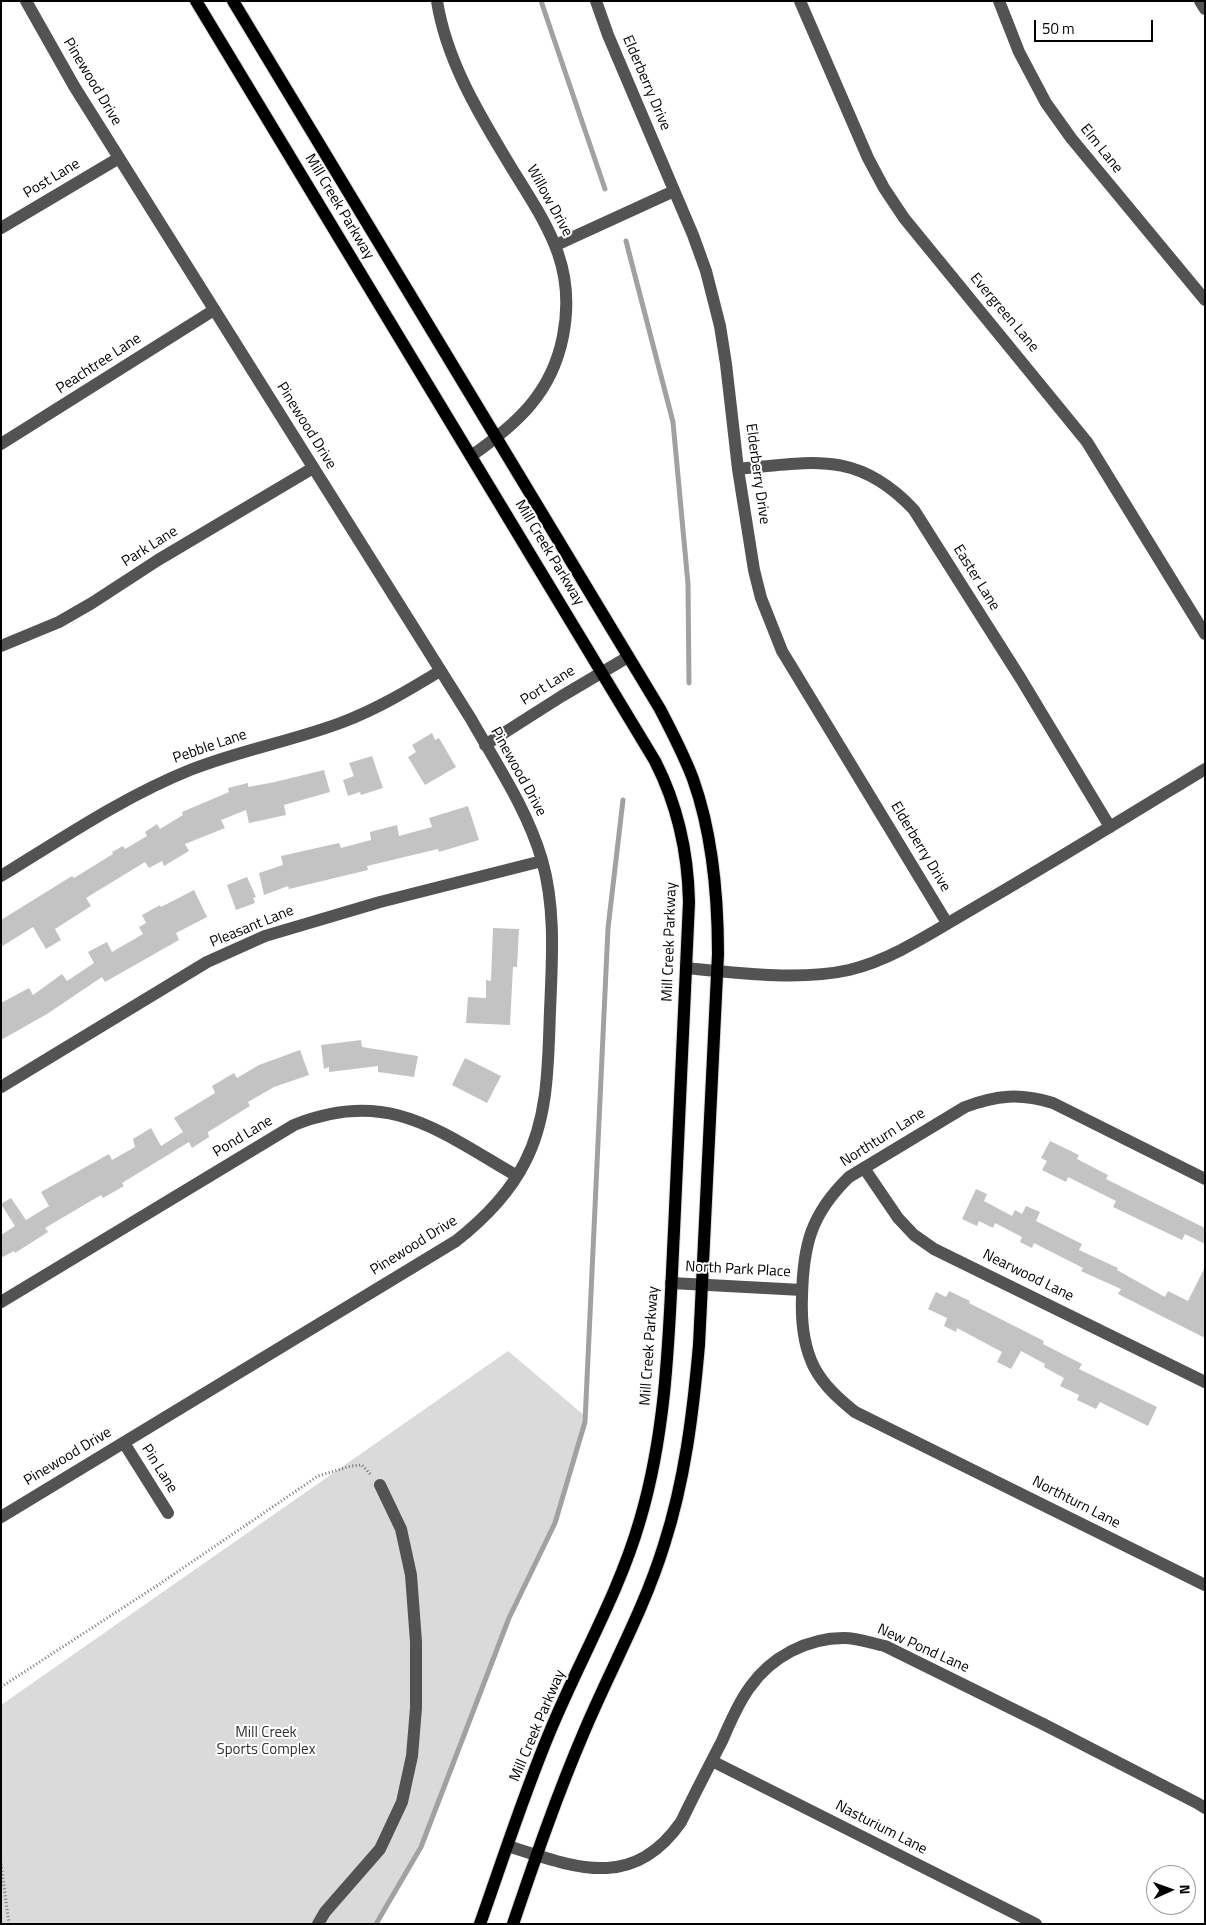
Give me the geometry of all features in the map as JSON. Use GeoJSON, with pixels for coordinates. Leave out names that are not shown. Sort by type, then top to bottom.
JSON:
{"type":"FeatureCollection","features":[{"type":"Feature","properties":{"kind":"main road","name":"Mill Creek Parkway"},"geometry":{"type":"LineString","coordinates":[[196,1],[658,767],[680,823],[688,876],[689,902],[672,1283],[662,1411],[654,1462],[640,1519],[612,1597],[551,1730],[480,1924]]}},
{"type":"Feature","properties":{"kind":"main road","name":"Mill Creek Parkway"},"geometry":{"type":"LineString","coordinates":[[232,1],[660,709],[681,750],[698,794],[708,833],[714,873],[718,913],[717,971],[694,1408],[687,1455],[667,1537],[648,1591],[584,1731],[560,1790],[513,1924]]}},
{"type":"Feature","properties":{"kind":"street","name":"Pinewood Drive"},"geometry":{"type":"LineString","coordinates":[[1,1517],[456,1241],[496,1205],[526,1161],[537,1133],[544,1103],[552,922],[542,861],[530,826],[486,745],[74,86],[26,1]]}},
{"type":"Feature","properties":{"kind":"street","name":"Willow Drive"},"geometry":{"type":"LineString","coordinates":[[437,1],[449,50],[463,83],[504,156],[548,228],[556,245],[565,278],[567,305],[565,323],[560,349],[551,374],[530,406],[497,438],[471,456]]}},
{"type":"Feature","properties":{"kind":"street","name":"Elderberry Drive"},"geometry":{"type":"LineString","coordinates":[[596,1],[608,35],[693,235],[706,271],[720,326],[738,469],[754,570],[768,616],[782,651],[948,923]]}},
{"type":"Feature","properties":{"kind":"street","name":"Evergreen Lane"},"geometry":{"type":"LineString","coordinates":[[800,1],[868,158],[884,188],[904,218],[1088,442],[1205,634]]}},
{"type":"Feature","properties":{"kind":"street","name":"Elm Lane"},"geometry":{"type":"LineString","coordinates":[[999,1],[1019,52],[1046,103],[1071,138],[1205,300]]}},
{"type":"Feature","properties":{"kind":"street"},"geometry":{"type":"LineString","coordinates":[[1200,1],[1205,9]]}},
{"type":"Feature","properties":{"kind":"street","name":"Post Lane"},"geometry":{"type":"LineString","coordinates":[[1,228],[119,158]]}},
{"type":"Feature","properties":{"kind":"street"},"geometry":{"type":"LineString","coordinates":[[556,245],[674,191]]}},
{"type":"Feature","properties":{"kind":"street","name":"Peachtree Lane"},"geometry":{"type":"LineString","coordinates":[[1,444],[214,310]]}},
{"type":"Feature","properties":{"kind":"street","name":"Easter Lane"},"geometry":{"type":"LineString","coordinates":[[738,469],[813,462],[842,464],[863,471],[899,494],[914,510],[950,566],[1110,827]]}},
{"type":"Feature","properties":{"kind":"street","name":"Park Lane"},"geometry":{"type":"LineString","coordinates":[[1,646],[59,622],[84,608],[158,560],[313,468]]}},
{"type":"Feature","properties":{"kind":"street","name":"Port Lane"},"geometry":{"type":"LineString","coordinates":[[486,745],[628,657]]}},
{"type":"Feature","properties":{"kind":"street","name":"Pebble Lane"},"geometry":{"type":"LineString","coordinates":[[1,876],[144,790],[191,770],[341,722],[404,692],[440,670]]}},
{"type":"Feature","properties":{"kind":"street"},"geometry":{"type":"LineString","coordinates":[[686,968],[717,971],[813,974],[848,970],[875,962],[900,951],[948,923],[1205,769]]}},
{"type":"Feature","properties":{"kind":"street","name":"Pleasant Lane"},"geometry":{"type":"LineString","coordinates":[[1,1088],[207,962],[243,945],[295,925],[542,861]]}},
{"type":"Feature","properties":{"kind":"street","name":"Northturn Lane"},"geometry":{"type":"LineString","coordinates":[[1205,1179],[1052,1103],[1038,1098],[1016,1096],[986,1099],[965,1107],[849,1177],[838,1188],[823,1208],[816,1222],[803,1259],[801,1322],[805,1345],[814,1368],[836,1397],[855,1412],[1205,1585]]}},
{"type":"Feature","properties":{"kind":"street","name":"Pond Lane"},"geometry":{"type":"LineString","coordinates":[[1,1302],[294,1125],[333,1113],[358,1110],[406,1116],[429,1125],[517,1176]]}},
{"type":"Feature","properties":{"kind":"street","name":"Nearwood Lane"},"geometry":{"type":"LineString","coordinates":[[864,1168],[898,1218],[914,1235],[934,1248],[1205,1382]]}},
{"type":"Feature","properties":{"kind":"street","name":"North Park Place"},"geometry":{"type":"LineString","coordinates":[[672,1283],[802,1290]]}},
{"type":"Feature","properties":{"kind":"street","name":"Pin Lane"},"geometry":{"type":"LineString","coordinates":[[124,1443],[168,1512]]}},
{"type":"Feature","properties":{"kind":"street"},"geometry":{"type":"LineString","coordinates":[[318,1924],[325,1912],[358,1877],[380,1849],[402,1802],[412,1756],[416,1708],[416,1642],[411,1575],[401,1528],[380,1485]]}},
{"type":"Feature","properties":{"kind":"street","name":"New Pond Lane"},"geometry":{"type":"LineString","coordinates":[[508,1846],[569,1865],[589,1869],[619,1866],[648,1855],[659,1848],[681,1822],[745,1694],[760,1674],[772,1663],[794,1649],[810,1643],[843,1638],[885,1646],[1205,1808]]}},
{"type":"Feature","properties":{"kind":"street","name":"Nasturium Lane"},"geometry":{"type":"LineString","coordinates":[[712,1761],[1036,1924]]}},
{"type":"Feature","properties":{"kind":"path"},"geometry":{"type":"LineString","coordinates":[[1,1687],[161,1583],[318,1476],[351,1466],[362,1465],[380,1485]]}},
{"type":"Feature","properties":{"kind":"path"},"geometry":{"type":"LineString","coordinates":[[1,1864],[8,1924]]}},
{"type":"Feature","properties":{"kind":"green space","name":"Mill Creek Sports Complex"},"geometry":{"type":"Polygon","coordinates":[[[508,1351],[585,1416],[555,1523],[513,1610],[421,1847],[373,1924],[1,1924],[1,1705],[508,1351]]]}},
{"type":"Feature","properties":{"kind":"building"},"geometry":{"type":"Polygon","coordinates":[[[432,733],[435,740],[439,738],[456,767],[425,785],[408,757],[416,752],[412,745],[432,733]]]}},
{"type":"Feature","properties":{"kind":"building"},"geometry":{"type":"Polygon","coordinates":[[[372,756],[383,788],[361,795],[360,792],[348,796],[343,780],[354,776],[349,763],[372,756]]]}},
{"type":"Feature","properties":{"kind":"building"},"geometry":{"type":"Polygon","coordinates":[[[324,770],[330,792],[284,805],[286,815],[249,823],[246,810],[221,820],[225,828],[185,844],[189,851],[164,866],[162,861],[149,868],[145,862],[86,898],[91,906],[55,929],[61,940],[46,949],[33,927],[1,947],[1,920],[72,876],[74,878],[113,854],[112,852],[123,846],[125,849],[147,836],[145,832],[157,824],[160,829],[183,815],[182,812],[229,792],[228,788],[248,783],[248,787],[275,782],[324,770]]]}},
{"type":"Feature","properties":{"kind":"building"},"geometry":{"type":"Polygon","coordinates":[[[468,806],[479,840],[439,852],[438,849],[367,866],[368,870],[289,889],[288,886],[264,895],[259,873],[283,865],[281,856],[339,843],[341,848],[371,840],[370,832],[397,825],[399,836],[432,827],[429,818],[468,806]]]}},
{"type":"Feature","properties":{"kind":"building"},"geometry":{"type":"Polygon","coordinates":[[[247,877],[256,897],[253,898],[255,903],[236,910],[227,885],[247,877]]]}},
{"type":"Feature","properties":{"kind":"building"},"geometry":{"type":"Polygon","coordinates":[[[194,890],[207,917],[176,933],[179,940],[105,982],[102,977],[47,1014],[1,1040],[1,1003],[29,988],[33,995],[62,974],[67,981],[94,963],[88,952],[107,942],[112,952],[143,934],[139,927],[146,923],[142,915],[194,890]]]}},
{"type":"Feature","properties":{"kind":"building"},"geometry":{"type":"Polygon","coordinates":[[[493,928],[519,929],[517,967],[513,967],[510,1025],[466,1023],[468,997],[486,998],[486,980],[491,981],[493,928]]]}},
{"type":"Feature","properties":{"kind":"building"},"geometry":{"type":"Polygon","coordinates":[[[361,1040],[362,1047],[418,1056],[414,1077],[378,1072],[378,1066],[329,1072],[329,1067],[324,1069],[321,1045],[361,1040]]]}},
{"type":"Feature","properties":{"kind":"building"},"geometry":{"type":"Polygon","coordinates":[[[300,1050],[309,1075],[274,1087],[248,1102],[250,1106],[208,1132],[209,1137],[192,1148],[189,1142],[122,1183],[124,1186],[103,1198],[101,1195],[45,1228],[48,1232],[15,1253],[14,1251],[1,1258],[1,1235],[15,1226],[1,1204],[11,1198],[26,1220],[49,1206],[41,1192],[109,1154],[112,1160],[135,1147],[133,1139],[151,1128],[161,1146],[183,1132],[174,1118],[215,1093],[212,1086],[234,1073],[237,1078],[259,1065],[300,1050]]]}},
{"type":"Feature","properties":{"kind":"building"},"geometry":{"type":"Polygon","coordinates":[[[465,1058],[501,1076],[487,1103],[452,1085],[465,1058]]]}},
{"type":"Feature","properties":{"kind":"building"},"geometry":{"type":"Polygon","coordinates":[[[1050,1141],[1079,1155],[1077,1159],[1108,1175],[1106,1179],[1205,1228],[1205,1244],[1185,1234],[1182,1240],[1113,1207],[1116,1201],[1068,1177],[1066,1182],[1042,1170],[1047,1161],[1041,1158],[1050,1141]]]}},
{"type":"Feature","properties":{"kind":"building"},"geometry":{"type":"Polygon","coordinates":[[[976,1189],[987,1194],[984,1201],[1012,1216],[1015,1210],[1022,1214],[1026,1206],[1040,1212],[1036,1221],[1082,1244],[1079,1250],[1118,1268],[1117,1270],[1165,1297],[1168,1291],[1188,1301],[1205,1267],[1205,1338],[1118,1294],[1121,1289],[1081,1271],[1083,1268],[1034,1243],[1032,1248],[1020,1242],[1022,1237],[995,1223],[993,1228],[979,1221],[977,1226],[962,1219],[976,1189]]]}},
{"type":"Feature","properties":{"kind":"building"},"geometry":{"type":"Polygon","coordinates":[[[949,1291],[1044,1341],[1043,1344],[1082,1364],[1079,1369],[1157,1407],[1148,1426],[1100,1402],[1096,1409],[1077,1400],[1079,1395],[1060,1386],[1064,1378],[1044,1367],[1045,1364],[1021,1351],[1011,1369],[997,1362],[1002,1352],[957,1328],[956,1332],[944,1326],[947,1318],[928,1309],[936,1292],[946,1297],[949,1291]]]}},
{"type":"Feature","properties":{"kind":"waterway"},"geometry":{"type":"LineString","coordinates":[[541,1],[605,189]]}},
{"type":"Feature","properties":{"kind":"waterway"},"geometry":{"type":"LineString","coordinates":[[626,241],[673,422],[688,584],[689,683]]}},
{"type":"Feature","properties":{"kind":"waterway"},"geometry":{"type":"LineString","coordinates":[[376,1924],[421,1847],[509,1618],[555,1523],[585,1422],[608,928],[623,800]]}}]}
